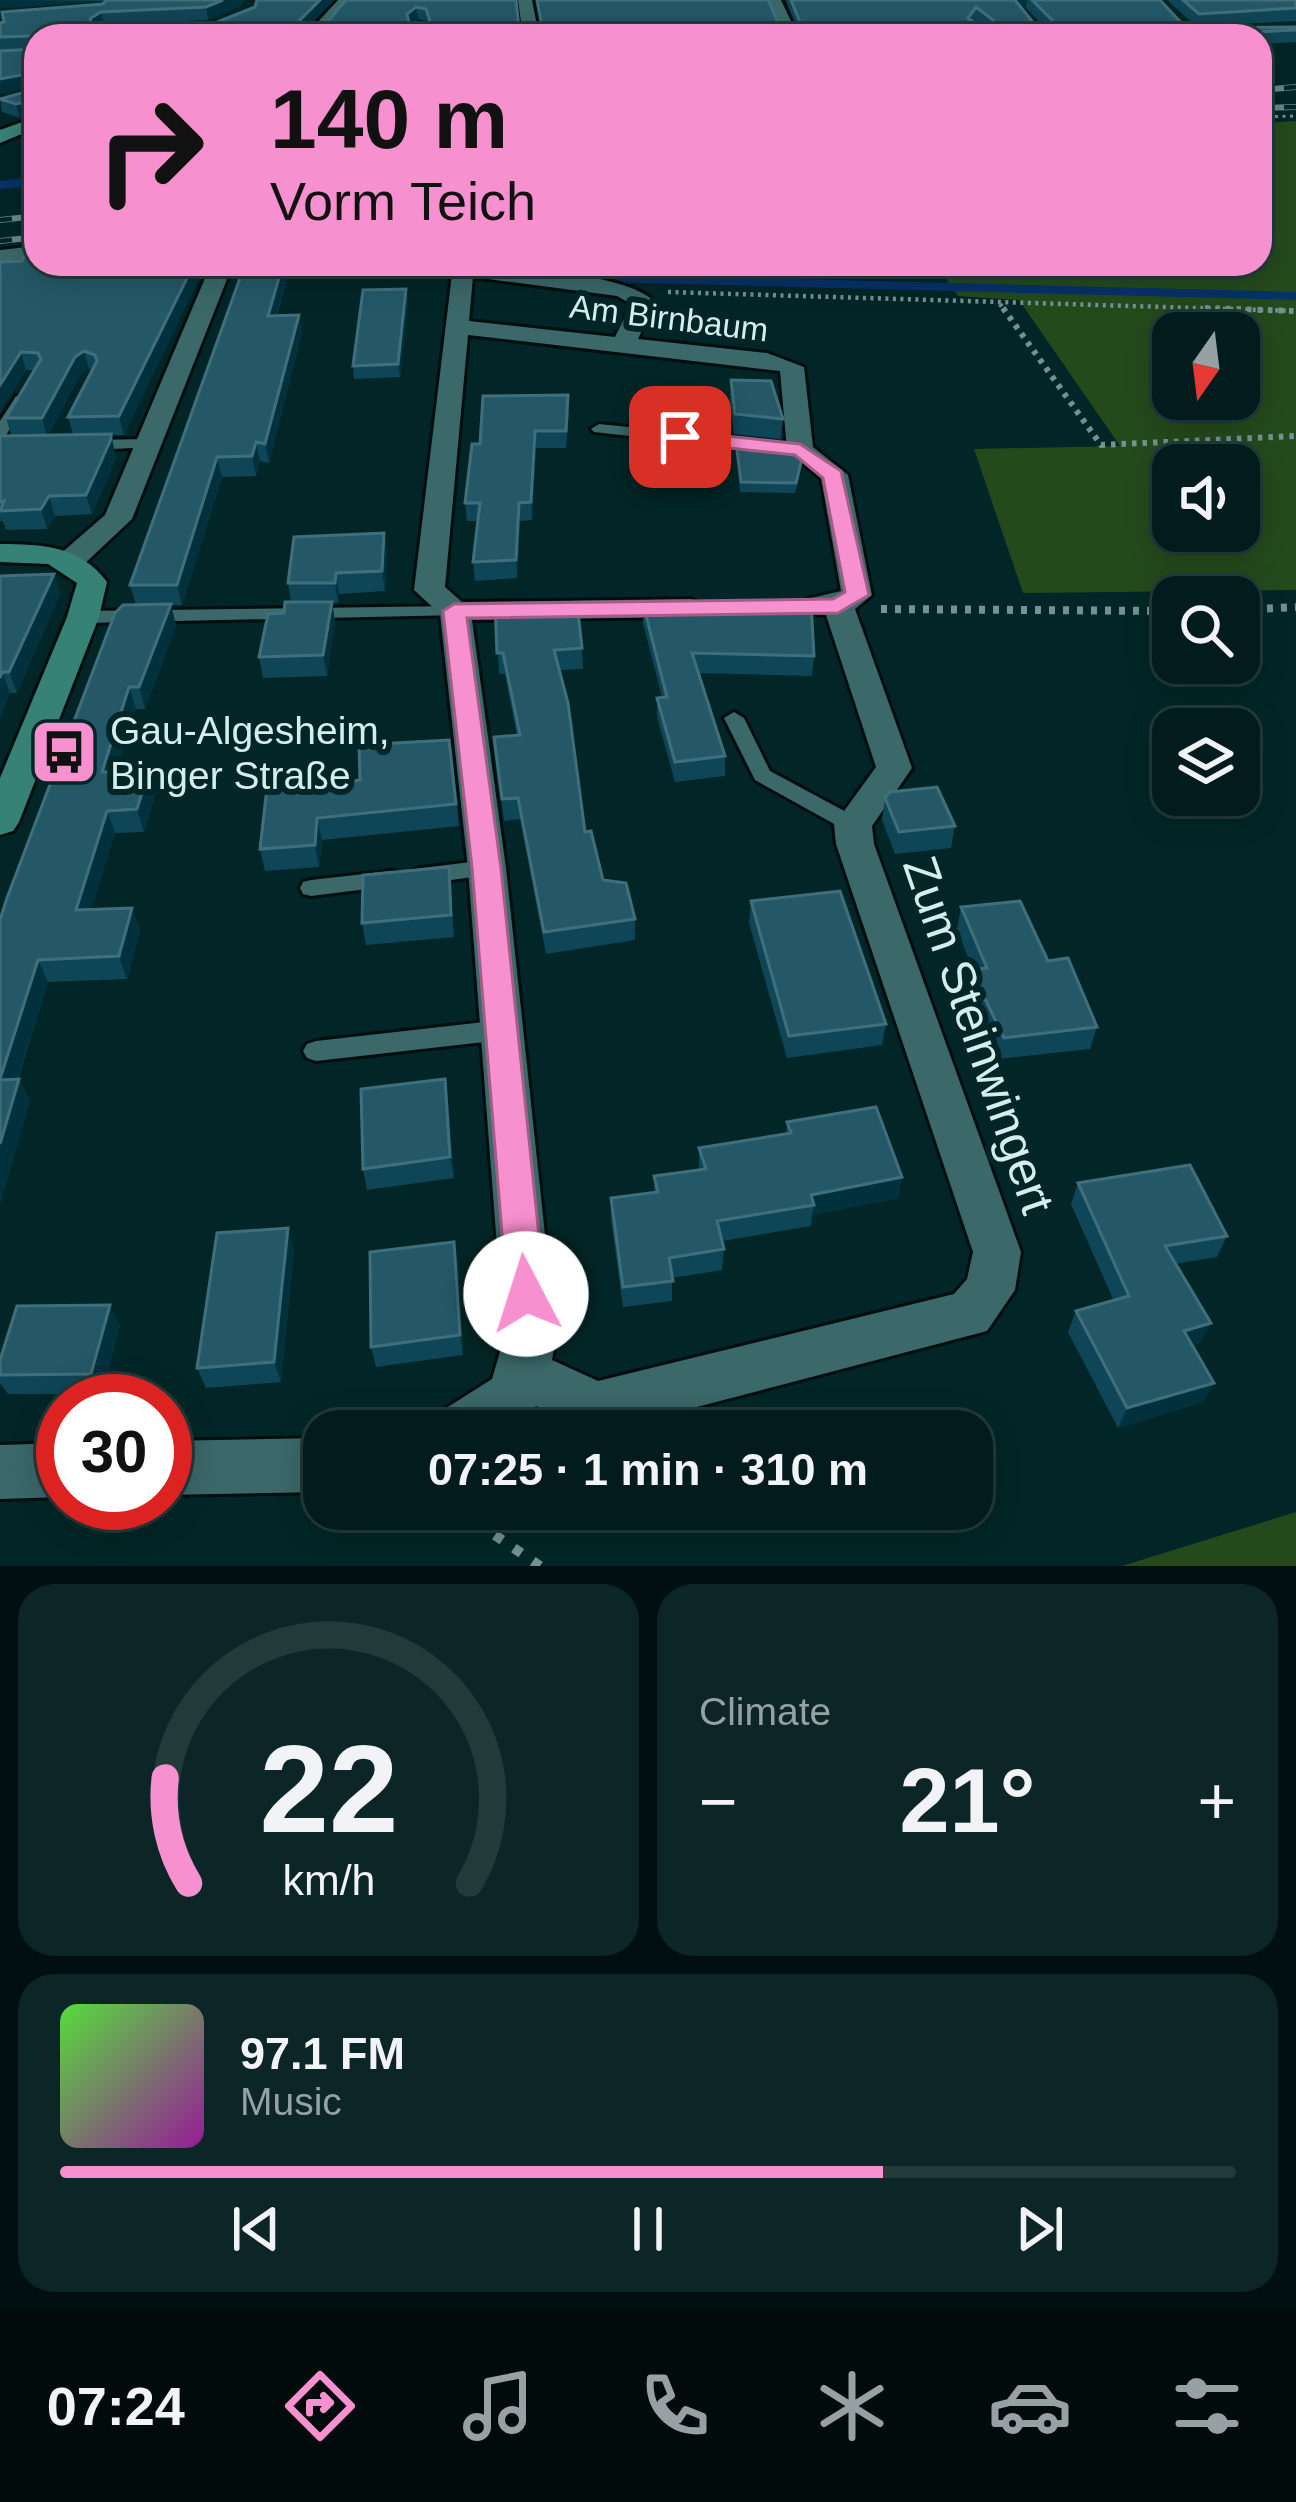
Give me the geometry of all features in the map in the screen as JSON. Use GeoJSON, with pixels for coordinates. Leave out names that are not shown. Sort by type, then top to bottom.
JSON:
{"type":"FeatureCollection","features":[{"type":"Feature","properties":{"kind":"street"},"geometry":{"type":"LineString","coordinates":[[324,24],[346,0],[358,0]]}},
{"type":"Feature","properties":{"kind":"street"},"geometry":{"type":"LineString","coordinates":[[0,286],[18,254]]}},
{"type":"Feature","properties":{"kind":"street"},"geometry":{"type":"LineString","coordinates":[[70,561],[118,519],[217,276]]}},
{"type":"Feature","properties":{"kind":"street"},"geometry":{"type":"LineString","coordinates":[[462,276],[429,590],[454,611],[718,608]]}},
{"type":"Feature","properties":{"kind":"street"},"geometry":{"type":"LineString","coordinates":[[511,276],[623,290],[644,302],[623,345]]}},
{"type":"Feature","properties":{"kind":"street","name":"Am Birnbaum"},"geometry":{"type":"LineString","coordinates":[[457,327],[767,361],[792,368],[800,450]]}},
{"type":"Feature","properties":{"kind":"street"},"geometry":{"type":"LineString","coordinates":[[790,607],[838,606],[857,595],[833,475],[800,450]]}},
{"type":"Feature","properties":{"kind":"street"},"geometry":{"type":"LineString","coordinates":[[0,553],[50,555],[70,561],[92,582],[83,616],[0,822]]}},
{"type":"Feature","properties":{"kind":"street","name":"Zum Steinwingert"},"geometry":{"type":"LineString","coordinates":[[525,1374],[598,1407],[969,1314],[990,1290],[997,1252],[855,844],[853,825],[894,768],[838,606]]}},
{"type":"Feature","properties":{"kind":"street"},"geometry":{"type":"LineString","coordinates":[[454,611],[487,868],[530,1338],[525,1374],[503,1410]]}},
{"type":"Feature","properties":{"kind":"street"},"geometry":{"type":"LineString","coordinates":[[192,1467],[303,1465]]}},
{"type":"Feature","properties":{"kind":"street"},"geometry":{"type":"LineString","coordinates":[[0,1472],[36,1471]]}},
{"type":"Feature","properties":{"kind":"lane"},"geometry":{"type":"LineString","coordinates":[[0,434],[35,375]]}},
{"type":"Feature","properties":{"kind":"lane"},"geometry":{"type":"LineString","coordinates":[[599,429],[800,450]]}},
{"type":"Feature","properties":{"kind":"lane"},"geometry":{"type":"LineString","coordinates":[[79,445],[149,444]]}},
{"type":"Feature","properties":{"kind":"lane"},"geometry":{"type":"LineString","coordinates":[[0,446],[19,446]]}},
{"type":"Feature","properties":{"kind":"lane"},"geometry":{"type":"LineString","coordinates":[[83,616],[454,611]]}},
{"type":"Feature","properties":{"kind":"lane","name":"Zum Steinwingert"},"geometry":{"type":"LineString","coordinates":[[734,718],[762,775],[853,825]]}},
{"type":"Feature","properties":{"kind":"lane"},"geometry":{"type":"LineString","coordinates":[[311,888],[487,868]]}},
{"type":"Feature","properties":{"kind":"lane"},"geometry":{"type":"LineString","coordinates":[[316,1051],[502,1030]]}},
{"type":"Feature","properties":{"kind":"path"},"geometry":{"type":"LineString","coordinates":[[623,290],[1296,311]]}},
{"type":"Feature","properties":{"kind":"path"},"geometry":{"type":"LineString","coordinates":[[1000,304],[1101,445],[1296,436]]}},
{"type":"Feature","properties":{"kind":"path"},"geometry":{"type":"LineString","coordinates":[[838,606],[940,613],[1152,611]]}},
{"type":"Feature","properties":{"kind":"path"},"geometry":{"type":"LineString","coordinates":[[1260,609],[1296,608]]}},
{"type":"Feature","properties":{"kind":"path"},"geometry":{"type":"LineString","coordinates":[[488,1530],[540,1566]]}},
{"type":"Feature","properties":{"kind":"green space"},"geometry":{"type":"Polygon","coordinates":[[[1296,121],[1296,590],[1260,590],[1260,576],[1152,576],[1152,592],[1023,593],[974,449],[1120,446],[1019,300],[958,296],[944,276],[1272,276],[1272,122],[1296,121]]]}},
{"type":"Feature","properties":{"kind":"green space"},"geometry":{"type":"Polygon","coordinates":[[[725,276],[809,276],[811,279],[725,276]]]}},
{"type":"Feature","properties":{"kind":"green space"},"geometry":{"type":"Polygon","coordinates":[[[1296,1512],[1296,1566],[1122,1566],[1296,1512]]]}},
{"type":"Feature","properties":{"kind":"building"},"geometry":{"type":"Polygon","coordinates":[[[106,0],[223,0],[206,7],[101,12],[90,24],[24,24],[24,36],[0,37],[2,12],[103,4],[106,0]]]}},
{"type":"Feature","properties":{"kind":"building"},"geometry":{"type":"Polygon","coordinates":[[[257,0],[320,0],[300,24],[212,24],[255,7],[257,0]]]}},
{"type":"Feature","properties":{"kind":"building"},"geometry":{"type":"Polygon","coordinates":[[[346,0],[516,0],[519,24],[431,24],[426,9],[416,7],[407,14],[409,24],[326,24],[346,0]]]}},
{"type":"Feature","properties":{"kind":"building"},"geometry":{"type":"Polygon","coordinates":[[[537,0],[768,0],[779,24],[542,24],[537,0]]]}},
{"type":"Feature","properties":{"kind":"building"},"geometry":{"type":"Polygon","coordinates":[[[791,0],[1015,0],[1034,24],[993,24],[976,7],[968,18],[975,24],[801,24],[791,0]]]}},
{"type":"Feature","properties":{"kind":"building"},"geometry":{"type":"Polygon","coordinates":[[[1032,0],[1160,0],[1182,24],[1052,24],[1032,0]]]}},
{"type":"Feature","properties":{"kind":"building"},"geometry":{"type":"Polygon","coordinates":[[[1183,0],[1296,0],[1296,8],[1199,14],[1183,0]]]}},
{"type":"Feature","properties":{"kind":"building"},"geometry":{"type":"Polygon","coordinates":[[[24,50],[24,74],[0,79],[0,51],[24,50]]]}},
{"type":"Feature","properties":{"kind":"building"},"geometry":{"type":"Polygon","coordinates":[[[24,92],[24,102],[0,99],[24,92]]]}},
{"type":"Feature","properties":{"kind":"building"},"geometry":{"type":"Polygon","coordinates":[[[24,257],[24,276],[188,276],[119,416],[68,417],[97,361],[84,351],[75,357],[42,418],[6,418],[41,359],[38,353],[21,352],[0,385],[0,262],[22,261],[24,257]]]}},
{"type":"Feature","properties":{"kind":"building"},"geometry":{"type":"Polygon","coordinates":[[[241,276],[280,276],[268,316],[299,315],[265,444],[256,442],[252,456],[217,457],[177,585],[130,585],[241,276]]]}},
{"type":"Feature","properties":{"kind":"building"},"geometry":{"type":"Polygon","coordinates":[[[406,289],[398,364],[353,366],[363,290],[406,289]]]}},
{"type":"Feature","properties":{"kind":"building"},"geometry":{"type":"Polygon","coordinates":[[[731,380],[771,381],[783,419],[735,414],[731,380]]]}},
{"type":"Feature","properties":{"kind":"building"},"geometry":{"type":"Polygon","coordinates":[[[568,395],[566,431],[535,431],[531,502],[519,503],[516,560],[473,562],[480,503],[465,503],[472,444],[480,444],[483,396],[568,395]]]}},
{"type":"Feature","properties":{"kind":"building"},"geometry":{"type":"Polygon","coordinates":[[[111,434],[86,495],[49,496],[41,509],[0,511],[4,501],[0,502],[0,436],[111,434]]]}},
{"type":"Feature","properties":{"kind":"building"},"geometry":{"type":"Polygon","coordinates":[[[736,443],[791,449],[802,458],[796,483],[741,482],[736,443]]]}},
{"type":"Feature","properties":{"kind":"building"},"geometry":{"type":"Polygon","coordinates":[[[384,533],[382,571],[336,573],[335,583],[288,583],[294,537],[384,533]]]}},
{"type":"Feature","properties":{"kind":"building"},"geometry":{"type":"Polygon","coordinates":[[[54,574],[9,672],[2,672],[0,678],[0,576],[54,574]]]}},
{"type":"Feature","properties":{"kind":"building"},"geometry":{"type":"Polygon","coordinates":[[[285,602],[332,602],[323,655],[259,657],[268,614],[284,613],[285,602]]]}},
{"type":"Feature","properties":{"kind":"building"},"geometry":{"type":"Polygon","coordinates":[[[577,603],[582,648],[554,650],[568,703],[585,832],[591,831],[603,880],[626,883],[635,919],[544,932],[518,798],[502,799],[494,737],[520,735],[503,653],[497,653],[495,604],[577,603]]]}},
{"type":"Feature","properties":{"kind":"building"},"geometry":{"type":"Polygon","coordinates":[[[811,603],[814,656],[692,653],[725,756],[675,762],[657,698],[667,697],[643,604],[811,603]]]}},
{"type":"Feature","properties":{"kind":"building"},"geometry":{"type":"Polygon","coordinates":[[[171,604],[139,687],[129,687],[102,772],[149,770],[137,809],[107,811],[76,910],[132,908],[119,956],[38,960],[0,1079],[0,920],[7,898],[115,613],[123,605],[171,604]]]}},
{"type":"Feature","properties":{"kind":"building"},"geometry":{"type":"Polygon","coordinates":[[[449,740],[456,804],[317,818],[315,845],[260,849],[267,787],[360,780],[359,745],[449,740]]]}},
{"type":"Feature","properties":{"kind":"building"},"geometry":{"type":"Polygon","coordinates":[[[937,787],[955,826],[899,832],[885,798],[890,792],[937,787]]]}},
{"type":"Feature","properties":{"kind":"building"},"geometry":{"type":"Polygon","coordinates":[[[449,867],[451,915],[362,923],[363,875],[449,867]]]}},
{"type":"Feature","properties":{"kind":"building"},"geometry":{"type":"Polygon","coordinates":[[[840,891],[886,1024],[789,1036],[751,901],[840,891]]]}},
{"type":"Feature","properties":{"kind":"building"},"geometry":{"type":"Polygon","coordinates":[[[1020,901],[1048,961],[1068,958],[1097,1027],[1004,1038],[971,970],[987,968],[961,907],[1020,901]]]}},
{"type":"Feature","properties":{"kind":"building"},"geometry":{"type":"Polygon","coordinates":[[[19,1079],[0,1144],[0,1080],[19,1079]]]}},
{"type":"Feature","properties":{"kind":"building"},"geometry":{"type":"Polygon","coordinates":[[[445,1079],[450,1157],[363,1169],[361,1089],[445,1079]]]}},
{"type":"Feature","properties":{"kind":"building"},"geometry":{"type":"Polygon","coordinates":[[[876,1107],[902,1177],[811,1195],[814,1205],[717,1221],[724,1249],[669,1258],[673,1281],[623,1287],[611,1198],[658,1192],[654,1176],[706,1169],[699,1148],[791,1133],[787,1122],[876,1107]]]}},
{"type":"Feature","properties":{"kind":"building"},"geometry":{"type":"Polygon","coordinates":[[[1190,1165],[1227,1236],[1165,1246],[1211,1323],[1184,1331],[1214,1383],[1127,1408],[1076,1311],[1129,1296],[1078,1183],[1190,1165]]]}},
{"type":"Feature","properties":{"kind":"building"},"geometry":{"type":"Polygon","coordinates":[[[288,1228],[274,1362],[197,1368],[217,1233],[288,1228]]]}},
{"type":"Feature","properties":{"kind":"building"},"geometry":{"type":"Polygon","coordinates":[[[454,1242],[460,1335],[371,1347],[370,1252],[454,1242]]]}},
{"type":"Feature","properties":{"kind":"building"},"geometry":{"type":"Polygon","coordinates":[[[110,1305],[91,1374],[0,1375],[17,1306],[110,1305]]]}},
{"type":"Feature","properties":{"kind":"waterway"},"geometry":{"type":"LineString","coordinates":[[0,185],[24,182]]}},
{"type":"Feature","properties":{"kind":"waterway"},"geometry":{"type":"LineString","coordinates":[[594,276],[1296,296]]}},
{"type":"Feature","properties":{"kind":"railway"},"geometry":{"type":"LineString","coordinates":[[1272,89],[1296,87]]}},
{"type":"Feature","properties":{"kind":"railway"},"geometry":{"type":"LineString","coordinates":[[1272,108],[1296,107]]}},
{"type":"Feature","properties":{"kind":"railway"},"geometry":{"type":"LineString","coordinates":[[0,220],[24,217]]}},
{"type":"Feature","properties":{"kind":"railway"},"geometry":{"type":"LineString","coordinates":[[0,241],[24,238]]}},
{"type":"Feature","properties":{"kind":"place","name":"Gau-Algesheim, Binger Straße"},"geometry":{"type":"Point","coordinates":[64,752]}},
{"type":"Feature","properties":{"kind":"route"},"geometry":{"type":"LineString","coordinates":[[526,1294],[487,868],[454,611],[838,606],[857,595],[833,475],[800,450],[680,437]]}}]}
